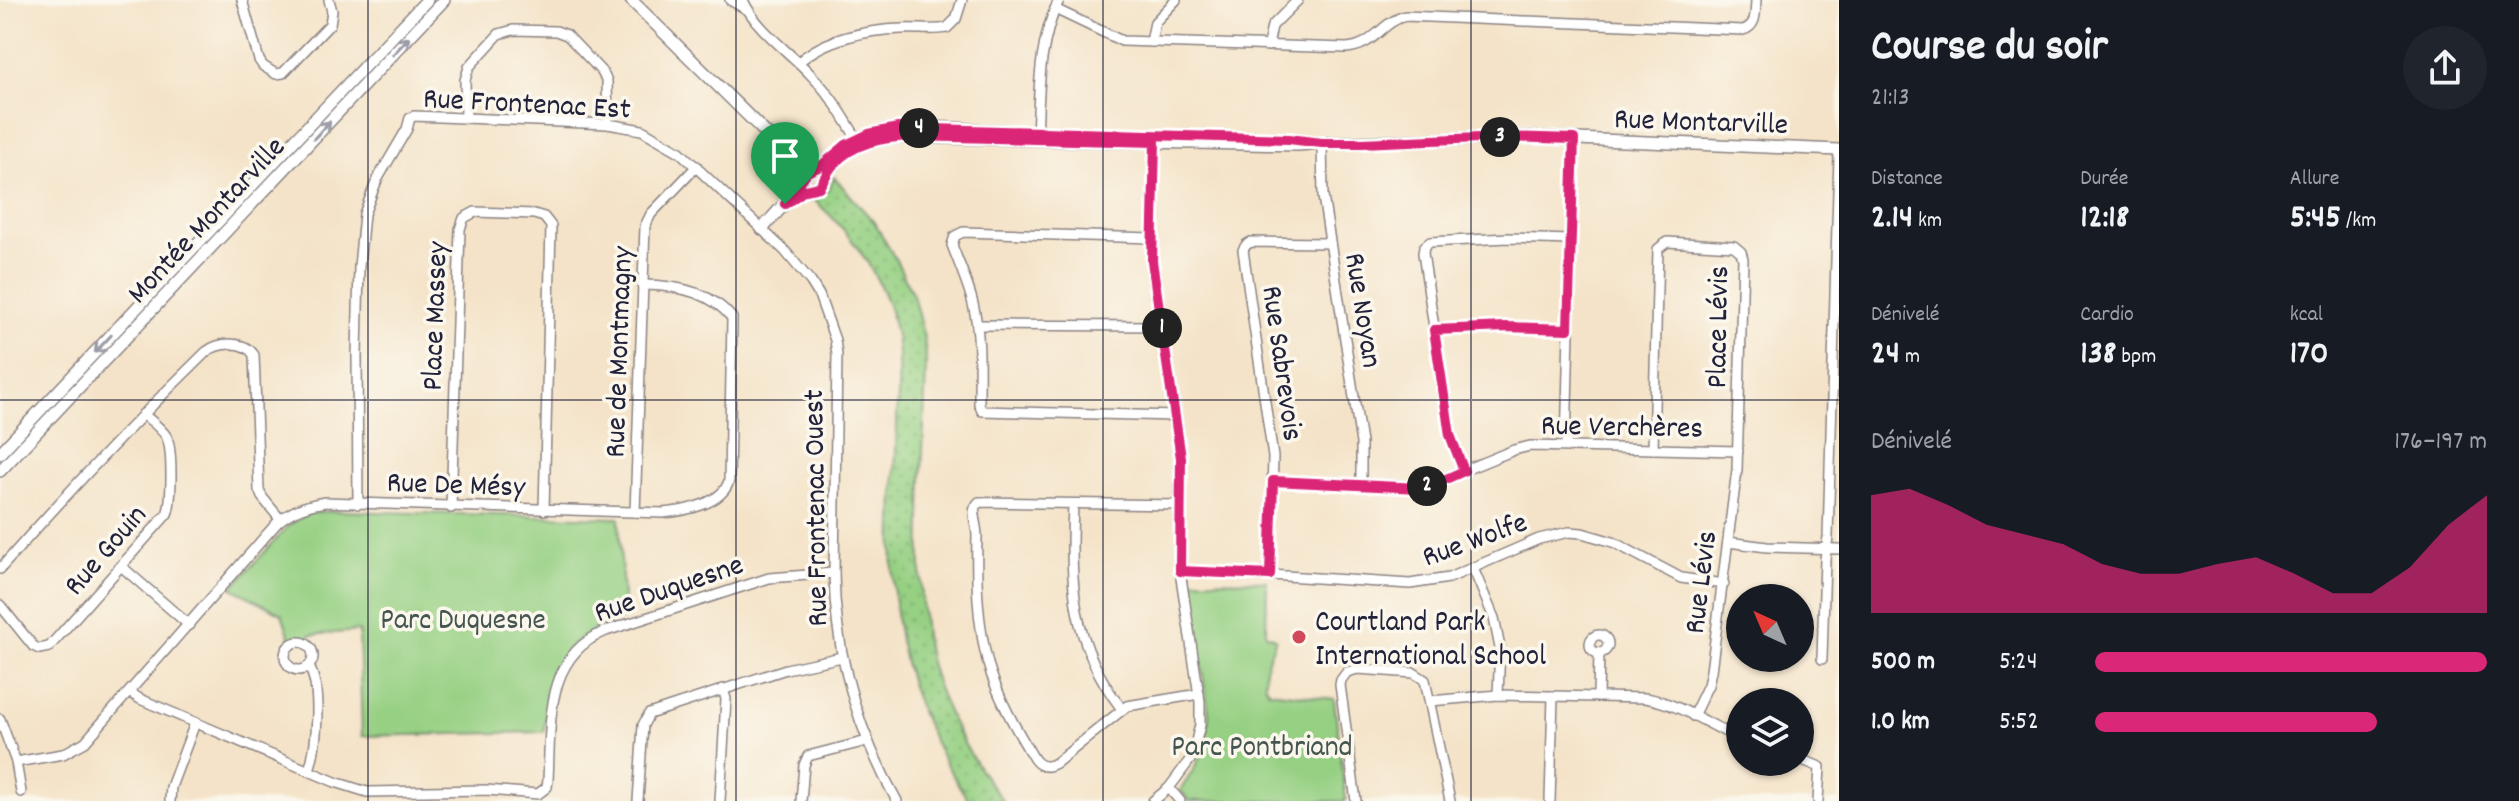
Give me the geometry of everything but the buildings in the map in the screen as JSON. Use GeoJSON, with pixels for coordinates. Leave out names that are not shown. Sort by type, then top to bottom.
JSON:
{"type":"FeatureCollection","features":[{"type":"Feature","properties":{"kind":"street"},"geometry":{"type":"LineString","coordinates":[[242,0],[259,60],[269,72],[276,74],[283,73],[330,24],[332,11],[329,0]]}},
{"type":"Feature","properties":{"kind":"street","name":"Montée Montarville"},"geometry":{"type":"LineString","coordinates":[[0,453],[427,0]]}},
{"type":"Feature","properties":{"kind":"street","name":"Montée Montarville"},"geometry":{"type":"LineString","coordinates":[[0,471],[444,0]]}},
{"type":"Feature","properties":{"kind":"street"},"geometry":{"type":"LineString","coordinates":[[631,0],[811,178]]}},
{"type":"Feature","properties":{"kind":"street"},"geometry":{"type":"LineString","coordinates":[[730,0],[748,10],[799,62],[832,99],[859,142]]}},
{"type":"Feature","properties":{"kind":"street"},"geometry":{"type":"LineString","coordinates":[[743,0],[748,10]]}},
{"type":"Feature","properties":{"kind":"street"},"geometry":{"type":"LineString","coordinates":[[799,62],[817,49],[859,34],[891,29],[947,28],[956,19],[962,0]]}},
{"type":"Feature","properties":{"kind":"street"},"geometry":{"type":"LineString","coordinates":[[1151,42],[1153,24],[1176,0]]}},
{"type":"Feature","properties":{"kind":"street"},"geometry":{"type":"LineString","coordinates":[[1268,46],[1272,26],[1298,0]]}},
{"type":"Feature","properties":{"kind":"street"},"geometry":{"type":"LineString","coordinates":[[1038,136],[1043,52],[1057,5],[1120,41],[1352,48],[1372,40],[1396,18],[1419,16],[1740,30],[1747,29],[1754,21],[1756,0]]}},
{"type":"Feature","properties":{"kind":"street"},"geometry":{"type":"LineString","coordinates":[[466,118],[465,80],[469,67],[499,34],[513,30],[556,31],[567,35],[602,72],[607,81],[608,124]]}},
{"type":"Feature","properties":{"kind":"street","name":"Rue Frontenac Est"},"geometry":{"type":"LineString","coordinates":[[358,504],[357,341],[364,214],[373,189],[407,129],[410,118],[628,126],[652,135],[697,166],[762,229]]}},
{"type":"Feature","properties":{"kind":"street","name":"Rue Montarville"},"geometry":{"type":"LineString","coordinates":[[762,229],[811,178],[859,142],[875,132],[898,128],[1038,136],[1299,140],[1322,143],[1516,137],[1839,153]]}},
{"type":"Feature","properties":{"kind":"street"},"geometry":{"type":"LineString","coordinates":[[1153,801],[1182,773],[1196,747],[1200,725],[1199,694],[1180,571],[1181,458],[1152,261],[1155,139]]}},
{"type":"Feature","properties":{"kind":"street"},"geometry":{"type":"LineString","coordinates":[[1566,446],[1574,139]]}},
{"type":"Feature","properties":{"kind":"street","name":"Rue Noyan"},"geometry":{"type":"LineString","coordinates":[[1322,143],[1323,196],[1361,443],[1361,485]]}},
{"type":"Feature","properties":{"kind":"street"},"geometry":{"type":"LineString","coordinates":[[1822,659],[1825,559],[1835,450],[1839,153]]}},
{"type":"Feature","properties":{"kind":"street","name":"Rue de Montmagny"},"geometry":{"type":"LineString","coordinates":[[635,512],[646,223],[697,166]]}},
{"type":"Feature","properties":{"kind":"street","name":"Place Massey"},"geometry":{"type":"LineString","coordinates":[[451,508],[460,229],[464,218],[475,212],[538,214],[551,226],[544,510]]}},
{"type":"Feature","properties":{"kind":"street","name":"Rue Frontenac Ouest"},"geometry":{"type":"LineString","coordinates":[[762,229],[811,282],[819,295],[835,340],[834,573],[842,657],[867,741],[897,801]]}},
{"type":"Feature","properties":{"kind":"street"},"geometry":{"type":"LineString","coordinates":[[1152,238],[958,233],[952,240],[952,247],[966,281],[977,325],[979,404],[985,412],[1176,416]]}},
{"type":"Feature","properties":{"kind":"street"},"geometry":{"type":"LineString","coordinates":[[1464,471],[1450,435],[1422,251],[1428,243],[1508,238],[1571,240]]}},
{"type":"Feature","properties":{"kind":"street","name":"Rue Sabrevois"},"geometry":{"type":"LineString","coordinates":[[1270,575],[1273,481],[1270,433],[1243,250],[1247,243],[1254,242],[1330,243]]}},
{"type":"Feature","properties":{"kind":"street","name":"Place Lévis"},"geometry":{"type":"LineString","coordinates":[[1653,449],[1657,253],[1661,245],[1671,242],[1732,245],[1742,254],[1738,451]]}},
{"type":"Feature","properties":{"kind":"street","name":"Rue De Mésy"},"geometry":{"type":"LineString","coordinates":[[16,762],[63,754],[77,748],[280,519],[311,504],[677,512],[712,500],[725,490],[729,477],[732,318],[715,302],[687,290],[642,285]]}},
{"type":"Feature","properties":{"kind":"street"},"geometry":{"type":"LineString","coordinates":[[977,325],[1161,326]]}},
{"type":"Feature","properties":{"kind":"street"},"geometry":{"type":"LineString","coordinates":[[1434,330],[1506,327],[1568,329]]}},
{"type":"Feature","properties":{"kind":"street"},"geometry":{"type":"LineString","coordinates":[[0,569],[143,414],[210,348],[217,346],[240,345],[250,349],[255,360],[259,490],[280,519]]}},
{"type":"Feature","properties":{"kind":"street","name":"Rue Gouin"},"geometry":{"type":"LineString","coordinates":[[0,605],[33,646],[46,648],[165,516],[171,503],[168,440],[143,414]]}},
{"type":"Feature","properties":{"kind":"street","name":"Rue Verchères"},"geometry":{"type":"LineString","coordinates":[[1273,481],[1423,487],[1522,448],[1566,446],[1738,451]]}},
{"type":"Feature","properties":{"kind":"street","name":"Rue Lévis"},"geometry":{"type":"LineString","coordinates":[[1693,716],[1710,675],[1724,584],[1738,451]]}},
{"type":"Feature","properties":{"kind":"street"},"geometry":{"type":"LineString","coordinates":[[1180,505],[979,502],[973,514],[977,525],[979,617],[989,665],[1003,702],[1036,762],[1042,766],[1056,763],[1121,708],[1199,694]]}},
{"type":"Feature","properties":{"kind":"street"},"geometry":{"type":"LineString","coordinates":[[1073,504],[1072,578],[1079,627],[1093,664],[1121,708]]}},
{"type":"Feature","properties":{"kind":"street","name":"Rue Wolfe"},"geometry":{"type":"LineString","coordinates":[[1180,571],[1410,584],[1449,578],[1539,539],[1557,534],[1582,533],[1613,542],[1681,578],[1724,584]]}},
{"type":"Feature","properties":{"kind":"street"},"geometry":{"type":"LineString","coordinates":[[1728,542],[1767,547],[1839,549]]}},
{"type":"Feature","properties":{"kind":"street"},"geometry":{"type":"LineString","coordinates":[[121,566],[189,625]]}},
{"type":"Feature","properties":{"kind":"street"},"geometry":{"type":"LineString","coordinates":[[1473,568],[1494,618],[1500,648],[1498,695]]}},
{"type":"Feature","properties":{"kind":"street","name":"Rue Duquesne"},"geometry":{"type":"LineString","coordinates":[[129,692],[367,797],[538,794],[543,792],[548,780],[556,687],[572,654],[593,637],[769,578],[834,573]]}},
{"type":"Feature","properties":{"kind":"street"},"geometry":{"type":"LineString","coordinates":[[1598,697],[1599,653]]}},
{"type":"Feature","properties":{"kind":"street"},"geometry":{"type":"LineString","coordinates":[[638,801],[645,718],[653,712],[791,667],[842,657]]}},
{"type":"Feature","properties":{"kind":"street"},"geometry":{"type":"LineString","coordinates":[[309,667],[314,676],[316,742],[309,770]]}},
{"type":"Feature","properties":{"kind":"street"},"geometry":{"type":"LineString","coordinates":[[1356,801],[1340,685],[1347,672],[1358,669],[1417,674],[1426,682],[1450,801]]}},
{"type":"Feature","properties":{"kind":"street"},"geometry":{"type":"LineString","coordinates":[[720,801],[726,699],[723,689]]}},
{"type":"Feature","properties":{"kind":"street"},"geometry":{"type":"LineString","coordinates":[[1430,701],[1498,695],[1649,699],[1726,732]]}},
{"type":"Feature","properties":{"kind":"street"},"geometry":{"type":"LineString","coordinates":[[1550,801],[1553,696]]}},
{"type":"Feature","properties":{"kind":"street"},"geometry":{"type":"LineString","coordinates":[[0,719],[16,762],[21,792]]}},
{"type":"Feature","properties":{"kind":"street"},"geometry":{"type":"LineString","coordinates":[[170,801],[171,787],[195,723]]}},
{"type":"Feature","properties":{"kind":"street"},"geometry":{"type":"LineString","coordinates":[[801,801],[804,765],[808,756],[867,741]]}},
{"type":"Feature","properties":{"kind":"street"},"geometry":{"type":"LineString","coordinates":[[1814,764],[1820,767],[1818,801]]}},
{"type":"Feature","properties":{"kind":"street"},"geometry":{"type":"LineString","coordinates":[[1169,788],[1180,801]]}},
{"type":"Feature","properties":{"kind":"green space"},"geometry":{"type":"Polygon","coordinates":[[[834,177],[874,222],[913,295],[926,358],[921,544],[927,648],[939,690],[954,724],[1003,801],[969,801],[939,751],[908,675],[897,621],[893,572],[897,343],[887,302],[868,264],[843,229],[813,199],[829,189],[834,177]]]}},
{"type":"Feature","properties":{"kind":"green space","name":"Parc Duquesne"},"geometry":{"type":"Polygon","coordinates":[[[309,513],[619,518],[624,618],[584,635],[561,658],[549,690],[544,732],[362,736],[359,631],[310,635],[309,641],[300,638],[291,640],[282,614],[232,588],[289,525],[309,513]]]}},
{"type":"Feature","properties":{"kind":"green space","name":"Parc Pontbriand"},"geometry":{"type":"Polygon","coordinates":[[[1195,580],[1267,581],[1266,634],[1276,638],[1265,668],[1265,686],[1268,691],[1334,699],[1346,801],[1189,801],[1180,790],[1200,755],[1209,715],[1189,586],[1195,580]]]}},
{"type":"Feature","properties":{"kind":"place","name":"Courtland Park International School"},"geometry":{"type":"Point","coordinates":[1299,637]}},
{"type":"Feature","properties":{"kind":"route"},"geometry":{"type":"LineString","coordinates":[[898,128],[1289,139],[1322,143],[1516,137],[1574,139],[1568,329],[1506,327],[1434,330],[1450,435],[1464,471],[1420,488],[1273,481],[1270,575],[1180,571],[1181,458],[1152,261],[1155,142],[888,138],[861,145],[848,153],[831,167],[819,187],[805,190],[785,204],[807,172],[821,166],[846,145],[869,134],[898,128]]}}]}
